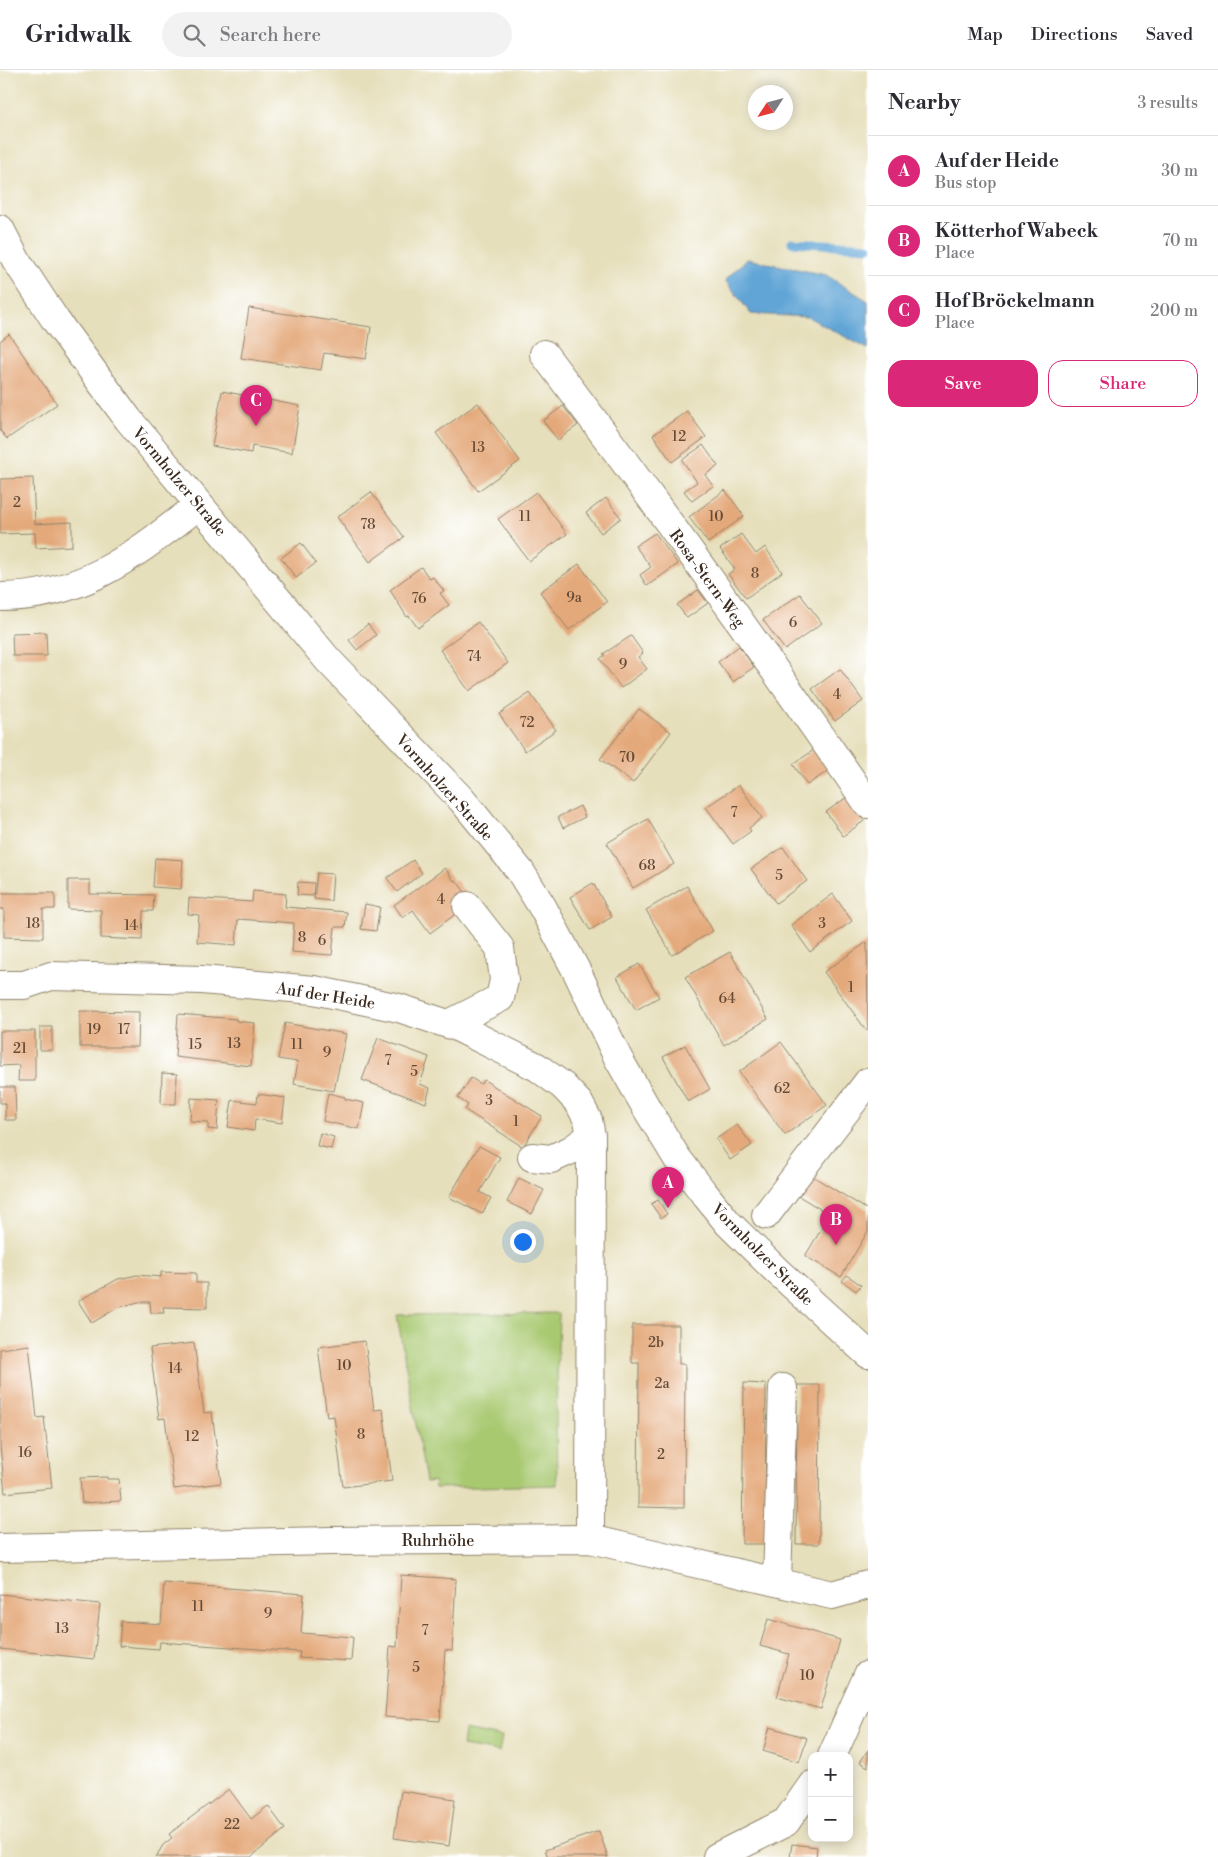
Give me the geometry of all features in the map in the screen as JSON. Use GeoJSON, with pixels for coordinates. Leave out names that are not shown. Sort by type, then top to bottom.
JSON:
{"type":"FeatureCollection","features":[{"type":"Feature","properties":{"kind":"street","name":"Vormholzer Straße"},"geometry":{"type":"LineString","coordinates":[[0,229],[16,260],[56,322],[128,419],[328,660],[462,800],[520,871],[543,908],[577,972],[618,1058],[677,1158],[728,1224],[868,1354]]}},
{"type":"Feature","properties":{"kind":"street","name":"Rosa-Stern-Weg"},"geometry":{"type":"LineString","coordinates":[[544,354],[782,680],[868,804]]}},
{"type":"Feature","properties":{"kind":"street"},"geometry":{"type":"LineString","coordinates":[[0,597],[19,597],[59,590],[95,577],[148,545],[199,505]]}},
{"type":"Feature","properties":{"kind":"street"},"geometry":{"type":"LineString","coordinates":[[449,1024],[500,998],[504,980],[500,948],[467,906]]}},
{"type":"Feature","properties":{"kind":"street","name":"Auf der Heide"},"geometry":{"type":"LineString","coordinates":[[0,985],[24,985],[51,976],[220,982],[314,990],[399,1008],[449,1024],[537,1067],[563,1086],[579,1103],[588,1120],[591,1136],[590,1539]]}},
{"type":"Feature","properties":{"kind":"street"},"geometry":{"type":"LineString","coordinates":[[766,1215],[868,1082]]}},
{"type":"Feature","properties":{"kind":"street"},"geometry":{"type":"LineString","coordinates":[[532,1157],[551,1159],[571,1150],[591,1136]]}},
{"type":"Feature","properties":{"kind":"street"},"geometry":{"type":"LineString","coordinates":[[777,1582],[783,1388]]}},
{"type":"Feature","properties":{"kind":"street","name":"Ruhrhöhe"},"geometry":{"type":"LineString","coordinates":[[0,1548],[331,1541],[590,1539],[832,1595],[868,1585]]}},
{"type":"Feature","properties":{"kind":"street"},"geometry":{"type":"LineString","coordinates":[[834,1752],[868,1675]]}},
{"type":"Feature","properties":{"kind":"street"},"geometry":{"type":"LineString","coordinates":[[717,1857],[786,1822],[808,1792]]}},
{"type":"Feature","properties":{"kind":"green space"},"geometry":{"type":"Polygon","coordinates":[[[559,1313],[556,1416],[557,1485],[435,1488],[434,1481],[426,1482],[397,1315],[559,1313]]]}},
{"type":"Feature","properties":{"kind":"green space"},"geometry":{"type":"Polygon","coordinates":[[[464,1730],[502,1737],[499,1752],[462,1746],[464,1730]]]}},
{"type":"Feature","properties":{"kind":"water"},"geometry":{"type":"Polygon","coordinates":[[[747,259],[826,275],[868,301],[868,349],[808,317],[751,314],[725,280],[747,259]]]}},
{"type":"Feature","properties":{"kind":"building"},"geometry":{"type":"Polygon","coordinates":[[[249,308],[371,327],[366,359],[324,353],[321,370],[241,358],[249,308]]]}},
{"type":"Feature","properties":{"kind":"building"},"geometry":{"type":"Polygon","coordinates":[[[9,334],[57,404],[7,439],[0,430],[0,341],[9,334]]]}},
{"type":"Feature","properties":{"kind":"building"},"geometry":{"type":"Polygon","coordinates":[[[222,391],[300,406],[292,453],[252,446],[251,453],[212,446],[222,391]]]}},
{"type":"Feature","properties":{"kind":"building"},"geometry":{"type":"Polygon","coordinates":[[[478,403],[520,461],[478,491],[436,433],[478,403]]]}},
{"type":"Feature","properties":{"kind":"building"},"geometry":{"type":"Polygon","coordinates":[[[563,406],[578,425],[558,440],[543,421],[563,406]]]}},
{"type":"Feature","properties":{"kind":"building"},"geometry":{"type":"Polygon","coordinates":[[[687,411],[706,437],[672,462],[653,435],[687,411]]]}},
{"type":"Feature","properties":{"kind":"building"},"geometry":{"type":"Polygon","coordinates":[[[703,445],[718,466],[705,475],[713,486],[692,501],[684,491],[697,482],[682,460],[703,445]]]}},
{"type":"Feature","properties":{"kind":"building"},"geometry":{"type":"Polygon","coordinates":[[[33,478],[35,524],[72,522],[72,546],[36,548],[35,533],[0,534],[0,479],[33,478]]]}},
{"type":"Feature","properties":{"kind":"building"},"geometry":{"type":"Polygon","coordinates":[[[725,490],[744,516],[708,543],[689,517],[725,490]]]}},
{"type":"Feature","properties":{"kind":"building"},"geometry":{"type":"Polygon","coordinates":[[[371,492],[404,537],[370,562],[337,517],[371,492]]]}},
{"type":"Feature","properties":{"kind":"building"},"geometry":{"type":"Polygon","coordinates":[[[536,492],[567,534],[529,561],[498,519],[536,492]]]}},
{"type":"Feature","properties":{"kind":"building"},"geometry":{"type":"Polygon","coordinates":[[[606,498],[621,518],[601,533],[586,513],[606,498]]]}},
{"type":"Feature","properties":{"kind":"building"},"geometry":{"type":"Polygon","coordinates":[[[655,533],[678,564],[647,586],[640,575],[651,567],[635,546],[655,533]]]}},
{"type":"Feature","properties":{"kind":"building"},"geometry":{"type":"Polygon","coordinates":[[[741,534],[756,554],[765,547],[782,572],[746,598],[728,574],[735,569],[720,549],[741,534]]]}},
{"type":"Feature","properties":{"kind":"building"},"geometry":{"type":"Polygon","coordinates":[[[301,543],[316,563],[296,578],[281,558],[301,543]]]}},
{"type":"Feature","properties":{"kind":"building"},"geometry":{"type":"Polygon","coordinates":[[[579,564],[607,602],[569,630],[540,592],[579,564]]]}},
{"type":"Feature","properties":{"kind":"building"},"geometry":{"type":"Polygon","coordinates":[[[421,567],[430,579],[433,577],[444,591],[440,593],[449,605],[418,628],[409,616],[407,617],[390,590],[421,567]]]}},
{"type":"Feature","properties":{"kind":"building"},"geometry":{"type":"Polygon","coordinates":[[[698,590],[708,603],[687,618],[677,605],[698,590]]]}},
{"type":"Feature","properties":{"kind":"building"},"geometry":{"type":"Polygon","coordinates":[[[800,594],[822,623],[785,650],[763,620],[800,594]]]}},
{"type":"Feature","properties":{"kind":"building"},"geometry":{"type":"Polygon","coordinates":[[[478,622],[508,663],[469,691],[440,650],[478,622]]]}},
{"type":"Feature","properties":{"kind":"building"},"geometry":{"type":"Polygon","coordinates":[[[368,624],[376,635],[357,650],[349,640],[368,624]]]}},
{"type":"Feature","properties":{"kind":"building"},"geometry":{"type":"Polygon","coordinates":[[[46,632],[47,656],[13,656],[12,633],[46,632]]]}},
{"type":"Feature","properties":{"kind":"building"},"geometry":{"type":"Polygon","coordinates":[[[631,636],[643,653],[638,657],[647,669],[621,688],[600,659],[605,655],[603,654],[631,636]]]}},
{"type":"Feature","properties":{"kind":"building"},"geometry":{"type":"Polygon","coordinates":[[[739,646],[754,667],[733,682],[718,662],[739,646]]]}},
{"type":"Feature","properties":{"kind":"building"},"geometry":{"type":"Polygon","coordinates":[[[840,669],[863,701],[835,721],[812,689],[840,669]]]}},
{"type":"Feature","properties":{"kind":"building"},"geometry":{"type":"Polygon","coordinates":[[[530,693],[556,730],[525,751],[499,714],[530,693]]]}},
{"type":"Feature","properties":{"kind":"building"},"geometry":{"type":"Polygon","coordinates":[[[639,709],[671,732],[633,783],[600,759],[639,709]]]}},
{"type":"Feature","properties":{"kind":"building"},"geometry":{"type":"Polygon","coordinates":[[[814,750],[828,771],[807,785],[793,764],[814,750]]]}},
{"type":"Feature","properties":{"kind":"building"},"geometry":{"type":"Polygon","coordinates":[[[739,785],[762,818],[749,828],[751,831],[733,844],[706,807],[739,785]]]}},
{"type":"Feature","properties":{"kind":"building"},"geometry":{"type":"Polygon","coordinates":[[[847,797],[864,821],[843,836],[826,812],[847,797]]]}},
{"type":"Feature","properties":{"kind":"building"},"geometry":{"type":"Polygon","coordinates":[[[580,806],[585,817],[563,828],[558,817],[580,806]]]}},
{"type":"Feature","properties":{"kind":"building"},"geometry":{"type":"Polygon","coordinates":[[[648,819],[674,864],[633,888],[607,843],[648,819]]]}},
{"type":"Feature","properties":{"kind":"building"},"geometry":{"type":"Polygon","coordinates":[[[783,847],[807,881],[776,903],[751,869],[783,847]]]}},
{"type":"Feature","properties":{"kind":"building"},"geometry":{"type":"Polygon","coordinates":[[[155,858],[183,860],[181,889],[153,887],[155,858]]]}},
{"type":"Feature","properties":{"kind":"building"},"geometry":{"type":"Polygon","coordinates":[[[413,860],[422,873],[397,892],[387,878],[413,860]]]}},
{"type":"Feature","properties":{"kind":"building"},"geometry":{"type":"Polygon","coordinates":[[[445,868],[472,902],[430,933],[413,910],[403,918],[394,905],[445,868]]]}},
{"type":"Feature","properties":{"kind":"building"},"geometry":{"type":"Polygon","coordinates":[[[317,873],[333,874],[331,901],[314,899],[317,873]]]}},
{"type":"Feature","properties":{"kind":"building"},"geometry":{"type":"Polygon","coordinates":[[[68,880],[90,880],[90,894],[154,895],[153,911],[143,911],[142,940],[101,938],[101,910],[68,909],[68,880]]]}},
{"type":"Feature","properties":{"kind":"building"},"geometry":{"type":"Polygon","coordinates":[[[298,882],[314,883],[313,896],[297,895],[298,882]]]}},
{"type":"Feature","properties":{"kind":"building"},"geometry":{"type":"Polygon","coordinates":[[[593,883],[612,917],[590,930],[570,897],[593,883]]]}},
{"type":"Feature","properties":{"kind":"building"},"geometry":{"type":"Polygon","coordinates":[[[687,886],[713,931],[672,955],[646,910],[687,886]]]}},
{"type":"Feature","properties":{"kind":"building"},"geometry":{"type":"Polygon","coordinates":[[[253,891],[286,894],[285,907],[347,912],[345,927],[335,927],[332,955],[292,952],[294,923],[238,919],[236,945],[197,942],[199,915],[188,914],[189,898],[252,902],[253,891]]]}},
{"type":"Feature","properties":{"kind":"building"},"geometry":{"type":"Polygon","coordinates":[[[0,893],[55,893],[55,909],[43,909],[43,938],[4,937],[4,909],[0,909],[0,893]]]}},
{"type":"Feature","properties":{"kind":"building"},"geometry":{"type":"Polygon","coordinates":[[[833,894],[852,921],[810,952],[791,925],[833,894]]]}},
{"type":"Feature","properties":{"kind":"building"},"geometry":{"type":"Polygon","coordinates":[[[365,904],[380,907],[376,931],[361,929],[365,904]]]}},
{"type":"Feature","properties":{"kind":"building"},"geometry":{"type":"Polygon","coordinates":[[[867,942],[868,1029],[866,1030],[824,972],[867,942]]]}},
{"type":"Feature","properties":{"kind":"building"},"geometry":{"type":"Polygon","coordinates":[[[730,952],[768,1019],[724,1045],[685,977],[730,952]]]}},
{"type":"Feature","properties":{"kind":"building"},"geometry":{"type":"Polygon","coordinates":[[[639,964],[659,997],[636,1010],[617,977],[639,964]]]}},
{"type":"Feature","properties":{"kind":"building"},"geometry":{"type":"Polygon","coordinates":[[[80,1011],[139,1012],[138,1047],[80,1047],[80,1011]]]}},
{"type":"Feature","properties":{"kind":"building"},"geometry":{"type":"Polygon","coordinates":[[[178,1014],[236,1019],[236,1021],[255,1023],[251,1066],[175,1057],[178,1014]]]}},
{"type":"Feature","properties":{"kind":"building"},"geometry":{"type":"Polygon","coordinates":[[[285,1023],[346,1034],[334,1091],[294,1084],[298,1062],[278,1059],[285,1023]]]}},
{"type":"Feature","properties":{"kind":"building"},"geometry":{"type":"Polygon","coordinates":[[[40,1027],[52,1027],[52,1050],[40,1050],[40,1027]]]}},
{"type":"Feature","properties":{"kind":"building"},"geometry":{"type":"Polygon","coordinates":[[[0,1031],[35,1031],[35,1081],[18,1081],[19,1065],[0,1066],[0,1031]]]}},
{"type":"Feature","properties":{"kind":"building"},"geometry":{"type":"Polygon","coordinates":[[[378,1038],[429,1057],[420,1084],[430,1088],[426,1103],[362,1080],[378,1038]]]}},
{"type":"Feature","properties":{"kind":"building"},"geometry":{"type":"Polygon","coordinates":[[[781,1042],[827,1105],[785,1135],[739,1072],[781,1042]]]}},
{"type":"Feature","properties":{"kind":"building"},"geometry":{"type":"Polygon","coordinates":[[[685,1045],[710,1089],[688,1102],[663,1057],[685,1045]]]}},
{"type":"Feature","properties":{"kind":"building"},"geometry":{"type":"Polygon","coordinates":[[[162,1073],[177,1074],[176,1104],[161,1104],[162,1073]]]}},
{"type":"Feature","properties":{"kind":"building"},"geometry":{"type":"Polygon","coordinates":[[[471,1078],[481,1084],[484,1080],[542,1116],[523,1147],[465,1110],[468,1105],[458,1098],[471,1078]]]}},
{"type":"Feature","properties":{"kind":"building"},"geometry":{"type":"Polygon","coordinates":[[[0,1087],[15,1087],[16,1120],[5,1120],[5,1103],[0,1103],[0,1087]]]}},
{"type":"Feature","properties":{"kind":"building"},"geometry":{"type":"Polygon","coordinates":[[[328,1093],[364,1103],[359,1129],[323,1121],[328,1093]]]}},
{"type":"Feature","properties":{"kind":"building"},"geometry":{"type":"Polygon","coordinates":[[[258,1094],[285,1098],[282,1123],[255,1119],[254,1131],[228,1127],[232,1100],[257,1103],[258,1094]]]}},
{"type":"Feature","properties":{"kind":"building"},"geometry":{"type":"Polygon","coordinates":[[[191,1098],[219,1100],[217,1130],[208,1129],[208,1122],[190,1121],[191,1098]]]}},
{"type":"Feature","properties":{"kind":"building"},"geometry":{"type":"Polygon","coordinates":[[[737,1125],[752,1145],[730,1160],[716,1139],[737,1125]]]}},
{"type":"Feature","properties":{"kind":"building"},"geometry":{"type":"Polygon","coordinates":[[[320,1133],[334,1137],[331,1149],[317,1146],[320,1133]]]}},
{"type":"Feature","properties":{"kind":"building"},"geometry":{"type":"Polygon","coordinates":[[[479,1146],[500,1157],[480,1192],[491,1198],[482,1214],[449,1197],[479,1146]]]}},
{"type":"Feature","properties":{"kind":"building"},"geometry":{"type":"Polygon","coordinates":[[[809,1174],[868,1210],[868,1231],[841,1277],[805,1256],[830,1215],[797,1195],[809,1174]]]}},
{"type":"Feature","properties":{"kind":"building"},"geometry":{"type":"Polygon","coordinates":[[[519,1178],[544,1190],[532,1214],[507,1202],[519,1178]]]}},
{"type":"Feature","properties":{"kind":"building"},"geometry":{"type":"Polygon","coordinates":[[[658,1200],[667,1214],[661,1218],[651,1204],[658,1200]]]}},
{"type":"Feature","properties":{"kind":"building"},"geometry":{"type":"Polygon","coordinates":[[[161,1272],[196,1273],[196,1283],[207,1283],[207,1308],[163,1307],[164,1313],[151,1313],[150,1302],[138,1302],[117,1308],[92,1323],[78,1301],[118,1279],[137,1275],[161,1277],[161,1272]]]}},
{"type":"Feature","properties":{"kind":"building"},"geometry":{"type":"Polygon","coordinates":[[[847,1275],[861,1285],[856,1291],[842,1281],[847,1275]]]}},
{"type":"Feature","properties":{"kind":"building"},"geometry":{"type":"Polygon","coordinates":[[[632,1325],[679,1325],[679,1364],[685,1364],[684,1508],[638,1507],[639,1363],[632,1363],[632,1325]]]}},
{"type":"Feature","properties":{"kind":"building"},"geometry":{"type":"Polygon","coordinates":[[[365,1341],[374,1410],[383,1409],[392,1481],[343,1487],[334,1416],[327,1417],[318,1347],[365,1341]]]}},
{"type":"Feature","properties":{"kind":"building"},"geometry":{"type":"Polygon","coordinates":[[[194,1343],[204,1413],[212,1412],[221,1483],[174,1489],[165,1418],[159,1419],[150,1348],[194,1343]]]}},
{"type":"Feature","properties":{"kind":"building"},"geometry":{"type":"Polygon","coordinates":[[[29,1345],[37,1418],[44,1417],[52,1488],[5,1493],[0,1446],[0,1349],[29,1345]]]}},
{"type":"Feature","properties":{"kind":"building"},"geometry":{"type":"Polygon","coordinates":[[[744,1383],[766,1384],[765,1544],[742,1544],[744,1383]]]}},
{"type":"Feature","properties":{"kind":"building"},"geometry":{"type":"Polygon","coordinates":[[[797,1385],[820,1385],[819,1544],[796,1544],[797,1385]]]}},
{"type":"Feature","properties":{"kind":"building"},"geometry":{"type":"Polygon","coordinates":[[[107,1477],[107,1479],[119,1479],[121,1501],[82,1503],[80,1478],[107,1477]]]}},
{"type":"Feature","properties":{"kind":"building"},"geometry":{"type":"Polygon","coordinates":[[[401,1575],[456,1579],[452,1651],[445,1650],[440,1721],[385,1717],[390,1646],[397,1647],[401,1575]]]}},
{"type":"Feature","properties":{"kind":"building"},"geometry":{"type":"Polygon","coordinates":[[[164,1583],[304,1594],[301,1633],[353,1637],[351,1661],[299,1658],[300,1652],[160,1642],[159,1649],[119,1646],[121,1621],[161,1624],[164,1583]]]}},
{"type":"Feature","properties":{"kind":"building"},"geometry":{"type":"Polygon","coordinates":[[[0,1594],[100,1604],[94,1659],[0,1649],[0,1594]]]}},
{"type":"Feature","properties":{"kind":"building"},"geometry":{"type":"Polygon","coordinates":[[[768,1619],[840,1640],[821,1709],[777,1697],[789,1654],[760,1646],[768,1619]]]}},
{"type":"Feature","properties":{"kind":"building"},"geometry":{"type":"Polygon","coordinates":[[[770,1727],[807,1738],[799,1762],[763,1751],[770,1727]]]}},
{"type":"Feature","properties":{"kind":"building"},"geometry":{"type":"Polygon","coordinates":[[[868,1750],[868,1767],[860,1762],[868,1750]]]}},
{"type":"Feature","properties":{"kind":"building"},"geometry":{"type":"Polygon","coordinates":[[[229,1789],[251,1819],[268,1806],[285,1829],[251,1857],[156,1857],[163,1845],[172,1838],[169,1834],[229,1789]]]}},
{"type":"Feature","properties":{"kind":"building"},"geometry":{"type":"Polygon","coordinates":[[[401,1791],[455,1799],[449,1846],[394,1838],[401,1791]]]}},
{"type":"Feature","properties":{"kind":"building"},"geometry":{"type":"Polygon","coordinates":[[[599,1831],[608,1857],[548,1857],[545,1850],[599,1831]]]}},
{"type":"Feature","properties":{"kind":"building"},"geometry":{"type":"Polygon","coordinates":[[[792,1844],[817,1847],[816,1857],[790,1857],[792,1844]]]}},
{"type":"Feature","properties":{"kind":"waterway"},"geometry":{"type":"LineString","coordinates":[[792,242],[868,247]]}},
{"type":"Feature","properties":{"kind":"place","name":"Hof Bröckelmann"},"geometry":{"type":"Point","coordinates":[256,426]}},
{"type":"Feature","properties":{"kind":"place","name":"Auf der Heide"},"geometry":{"type":"Point","coordinates":[668,1208]}},
{"type":"Feature","properties":{"kind":"place","name":"Kötterhof Wabeck"},"geometry":{"type":"Point","coordinates":[836,1245]}}]}
